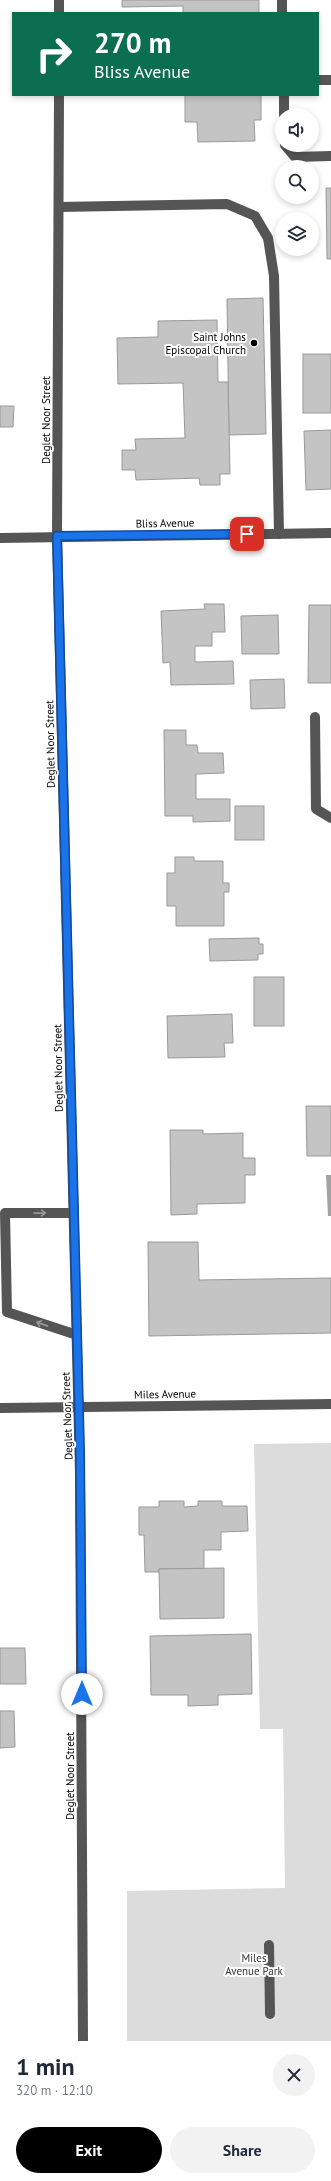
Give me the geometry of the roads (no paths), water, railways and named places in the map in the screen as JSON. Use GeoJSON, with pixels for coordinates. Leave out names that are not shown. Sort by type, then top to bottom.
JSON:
{"type":"FeatureCollection","features":[{"type":"Feature","properties":{"kind":"street"},"geometry":{"type":"LineString","coordinates":[[59,0],[59,12]]}},
{"type":"Feature","properties":{"kind":"street"},"geometry":{"type":"LineString","coordinates":[[282,0],[282,12]]}},
{"type":"Feature","properties":{"kind":"street"},"geometry":{"type":"LineString","coordinates":[[319,80],[331,80]]}},
{"type":"Feature","properties":{"kind":"street","name":"Deglet Noor Street"},"geometry":{"type":"LineString","coordinates":[[59,96],[57,536],[81,1545],[83,2041]]}},
{"type":"Feature","properties":{"kind":"street"},"geometry":{"type":"LineString","coordinates":[[284,96],[284,108]]}},
{"type":"Feature","properties":{"kind":"street"},"geometry":{"type":"LineString","coordinates":[[291,152],[295,157],[331,156]]}},
{"type":"Feature","properties":{"kind":"street"},"geometry":{"type":"LineString","coordinates":[[58,207],[227,204],[255,216],[268,238],[274,276],[279,534]]}},
{"type":"Feature","properties":{"kind":"street","name":"Bliss Avenue"},"geometry":{"type":"LineString","coordinates":[[0,538],[331,533]]}},
{"type":"Feature","properties":{"kind":"street"},"geometry":{"type":"LineString","coordinates":[[316,718],[316,809],[331,818]]}},
{"type":"Feature","properties":{"kind":"street"},"geometry":{"type":"LineString","coordinates":[[74,1213],[5,1214],[7,1312],[77,1335]]}},
{"type":"Feature","properties":{"kind":"street","name":"Miles Avenue"},"geometry":{"type":"LineString","coordinates":[[0,1408],[331,1404]]}},
{"type":"Feature","properties":{"kind":"street"},"geometry":{"type":"LineString","coordinates":[[269,1945],[270,2014]]}},
{"type":"Feature","properties":{"kind":"place","name":"Saint Johns Episcopal Church"},"geometry":{"type":"Point","coordinates":[254,343]}},
{"type":"Feature","properties":{"kind":"park label","name":"Miles Avenue Park"},"geometry":{"type":"Point","coordinates":[254,1964]}}]}
